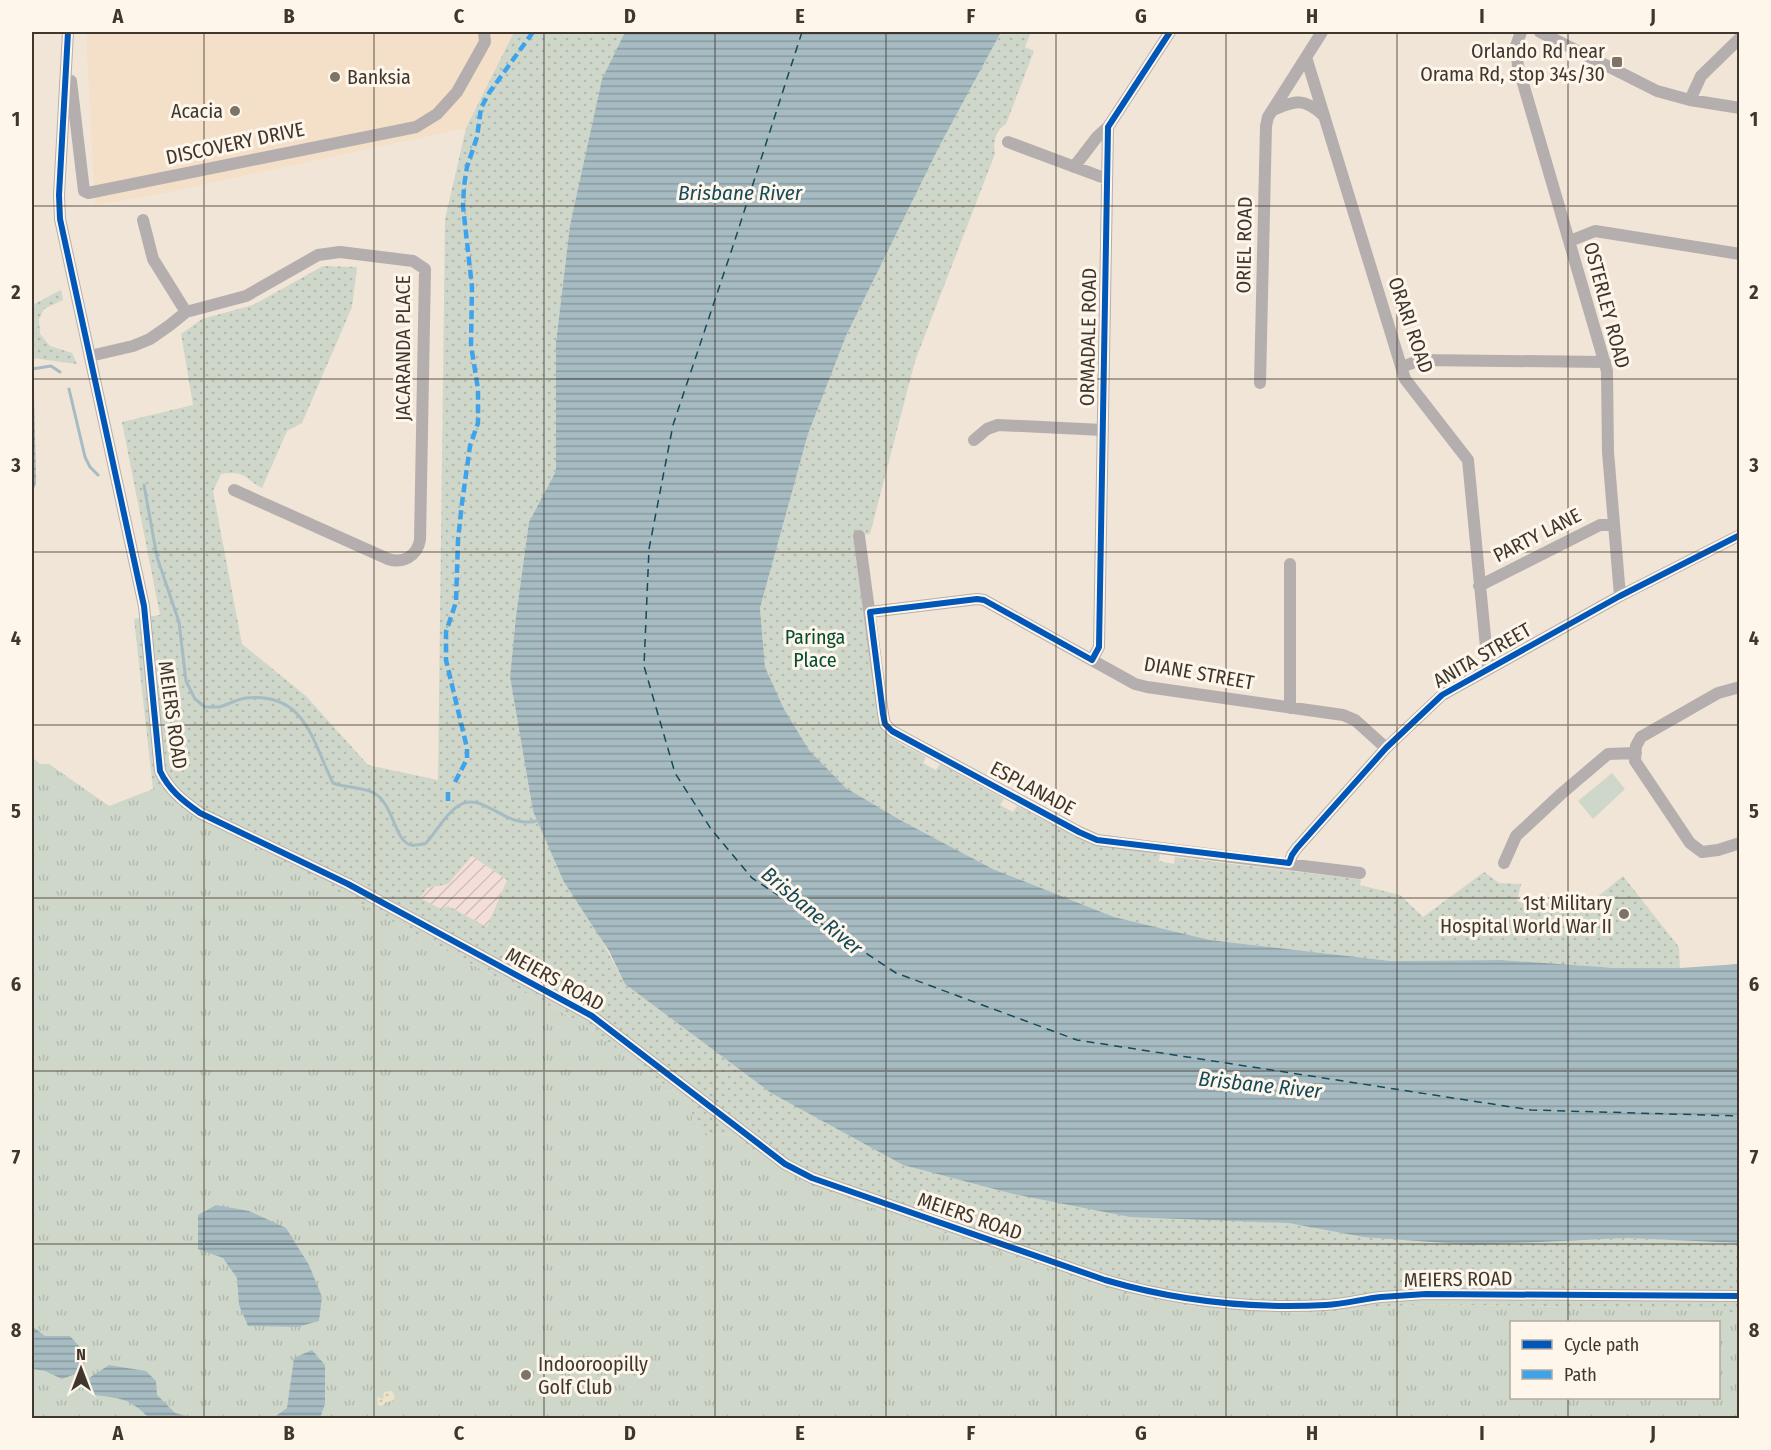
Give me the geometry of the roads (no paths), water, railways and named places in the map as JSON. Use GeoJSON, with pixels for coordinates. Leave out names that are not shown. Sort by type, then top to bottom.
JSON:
{"type":"FeatureCollection","features":[{"type":"Feature","properties":{"kind":"street","name":"MEIERS ROAD"},"geometry":{"type":"LineString","coordinates":[[68,32],[59,195],[64,239],[144,606],[160,771],[172,791],[200,813],[348,884],[592,1017],[785,1164],[832,1187],[1105,1280],[1140,1290],[1213,1303],[1270,1306],[1328,1305],[1382,1297],[1426,1294],[1740,1296]]}},
{"type":"Feature","properties":{"kind":"street","name":"DISCOVERY DRIVE"},"geometry":{"type":"LineString","coordinates":[[67,47],[84,191],[88,193],[416,127],[437,114],[457,92],[485,42],[484,32]]}},
{"type":"Feature","properties":{"kind":"street"},"geometry":{"type":"LineString","coordinates":[[1074,167],[1097,137],[1108,127],[1170,32]]}},
{"type":"Feature","properties":{"kind":"street","name":"ORIEL ROAD"},"geometry":{"type":"LineString","coordinates":[[1260,383],[1266,126],[1273,110],[1322,32]]}},
{"type":"Feature","properties":{"kind":"street","name":"OSTERLEY ROAD"},"geometry":{"type":"LineString","coordinates":[[1521,32],[1516,46],[1518,66],[1607,371],[1608,452],[1620,596]]}},
{"type":"Feature","properties":{"kind":"street"},"geometry":{"type":"LineString","coordinates":[[1540,32],[1657,91],[1690,100],[1740,108]]}},
{"type":"Feature","properties":{"kind":"street"},"geometry":{"type":"LineString","coordinates":[[1690,100],[1701,76],[1740,39]]}},
{"type":"Feature","properties":{"kind":"street","name":"ORARI ROAD"},"geometry":{"type":"LineString","coordinates":[[1306,57],[1405,379],[1468,460],[1488,668]]}},
{"type":"Feature","properties":{"kind":"street"},"geometry":{"type":"LineString","coordinates":[[1273,110],[1300,101],[1311,104],[1324,116]]}},
{"type":"Feature","properties":{"kind":"street","name":"ORMADALE ROAD"},"geometry":{"type":"LineString","coordinates":[[1092,660],[1100,646],[1108,127]]}},
{"type":"Feature","properties":{"kind":"street"},"geometry":{"type":"LineString","coordinates":[[1008,142],[1107,179]]}},
{"type":"Feature","properties":{"kind":"street"},"geometry":{"type":"LineString","coordinates":[[143,220],[153,259],[186,312]]}},
{"type":"Feature","properties":{"kind":"street"},"geometry":{"type":"LineString","coordinates":[[1570,241],[1595,231],[1740,254]]}},
{"type":"Feature","properties":{"kind":"street","name":"JACARANDA PLACE"},"geometry":{"type":"LineString","coordinates":[[90,356],[133,346],[150,339],[186,312],[246,296],[311,258],[328,253],[413,261],[425,268],[420,540],[413,554],[402,560],[388,559],[234,490]]}},
{"type":"Feature","properties":{"kind":"street"},"geometry":{"type":"LineString","coordinates":[[1402,367],[1420,360],[1605,362]]}},
{"type":"Feature","properties":{"kind":"street"},"geometry":{"type":"LineString","coordinates":[[974,440],[987,429],[998,425],[1103,430]]}},
{"type":"Feature","properties":{"kind":"street","name":"PARTY LANE"},"geometry":{"type":"LineString","coordinates":[[1479,586],[1600,525],[1614,525]]}},
{"type":"Feature","properties":{"kind":"street","name":"ANITA STREET"},"geometry":{"type":"LineString","coordinates":[[1289,863],[1297,848],[1386,748],[1442,695],[1620,596],[1740,535]]}},
{"type":"Feature","properties":{"kind":"street","name":"ESPLANADE"},"geometry":{"type":"LineString","coordinates":[[859,536],[883,714],[885,724],[892,731],[1097,840],[1360,873]]}},
{"type":"Feature","properties":{"kind":"street"},"geometry":{"type":"LineString","coordinates":[[1290,564],[1290,708]]}},
{"type":"Feature","properties":{"kind":"street","name":"DIANE STREET"},"geometry":{"type":"LineString","coordinates":[[870,612],[977,598],[1135,684],[1343,715],[1355,720],[1386,748]]}},
{"type":"Feature","properties":{"kind":"street"},"geometry":{"type":"LineString","coordinates":[[1740,687],[1718,693],[1641,737],[1636,746],[1635,761],[1690,843],[1702,852],[1740,843]]}},
{"type":"Feature","properties":{"kind":"street"},"geometry":{"type":"LineString","coordinates":[[1504,863],[1516,836],[1608,754],[1636,753]]}},
{"type":"Feature","properties":{"kind":"water","name":"Brisbane River"},"geometry":{"type":"Polygon","coordinates":[[[625,32],[1001,32],[940,145],[846,336],[808,434],[760,608],[765,667],[784,709],[809,750],[846,788],[902,821],[993,869],[1114,917],[1210,940],[1391,961],[1501,960],[1616,968],[1680,968],[1739,964],[1739,1243],[1625,1238],[1473,1245],[1363,1237],[1288,1223],[1130,1217],[1013,1194],[903,1165],[771,1093],[625,984],[609,951],[564,882],[533,811],[510,677],[529,522],[556,471],[556,342],[570,225],[602,79],[625,32]]]}},
{"type":"Feature","properties":{"kind":"water"},"geometry":{"type":"Polygon","coordinates":[[[32,389],[36,481],[32,489],[32,389]]]}},
{"type":"Feature","properties":{"kind":"water"},"geometry":{"type":"Polygon","coordinates":[[[216,1205],[249,1211],[286,1228],[309,1265],[322,1297],[319,1321],[297,1327],[248,1326],[239,1305],[237,1278],[223,1258],[198,1249],[198,1215],[216,1205]]]}},
{"type":"Feature","properties":{"kind":"water"},"geometry":{"type":"Polygon","coordinates":[[[32,1326],[45,1336],[70,1336],[87,1355],[81,1372],[62,1379],[45,1371],[32,1369],[32,1326]]]}},
{"type":"Feature","properties":{"kind":"water"},"geometry":{"type":"Polygon","coordinates":[[[312,1350],[325,1365],[325,1404],[320,1418],[273,1418],[287,1408],[294,1358],[312,1350]]]}},
{"type":"Feature","properties":{"kind":"water"},"geometry":{"type":"Polygon","coordinates":[[[109,1365],[146,1371],[156,1381],[157,1395],[175,1413],[194,1418],[149,1418],[136,1406],[124,1400],[93,1395],[89,1378],[109,1365]]]}},
{"type":"Feature","properties":{"kind":"waterway"},"geometry":{"type":"LineString","coordinates":[[32,369],[51,366],[60,372]]}},
{"type":"Feature","properties":{"kind":"waterway"},"geometry":{"type":"LineString","coordinates":[[69,389],[85,457],[90,467],[98,475]]}},
{"type":"Feature","properties":{"kind":"waterway"},"geometry":{"type":"LineString","coordinates":[[144,485],[157,557],[179,622],[186,681],[195,699],[205,707],[219,707],[246,698],[266,698],[282,703],[294,711],[312,736],[333,783],[369,791],[381,798],[401,837],[411,845],[425,844],[449,814],[458,806],[468,802],[486,806],[516,820],[527,822],[540,820]]}},
{"type":"Feature","properties":{"kind":"place","name":"Orlando Rd near Orama Rd, stop 34s/30"},"geometry":{"type":"Point","coordinates":[1617,62]}},
{"type":"Feature","properties":{"kind":"place","name":"Banksia"},"geometry":{"type":"Point","coordinates":[335,77]}},
{"type":"Feature","properties":{"kind":"place","name":"Acacia"},"geometry":{"type":"Point","coordinates":[235,111]}},
{"type":"Feature","properties":{"kind":"place","name":"1st Military Hospital World War II"},"geometry":{"type":"Point","coordinates":[1624,914]}},
{"type":"Feature","properties":{"kind":"place","name":"Indooroopilly Golf Club"},"geometry":{"type":"Point","coordinates":[526,1375]}},
{"type":"Feature","properties":{"kind":"park label","name":"Paringa Place"},"geometry":{"type":"Point","coordinates":[815,648]}}]}
